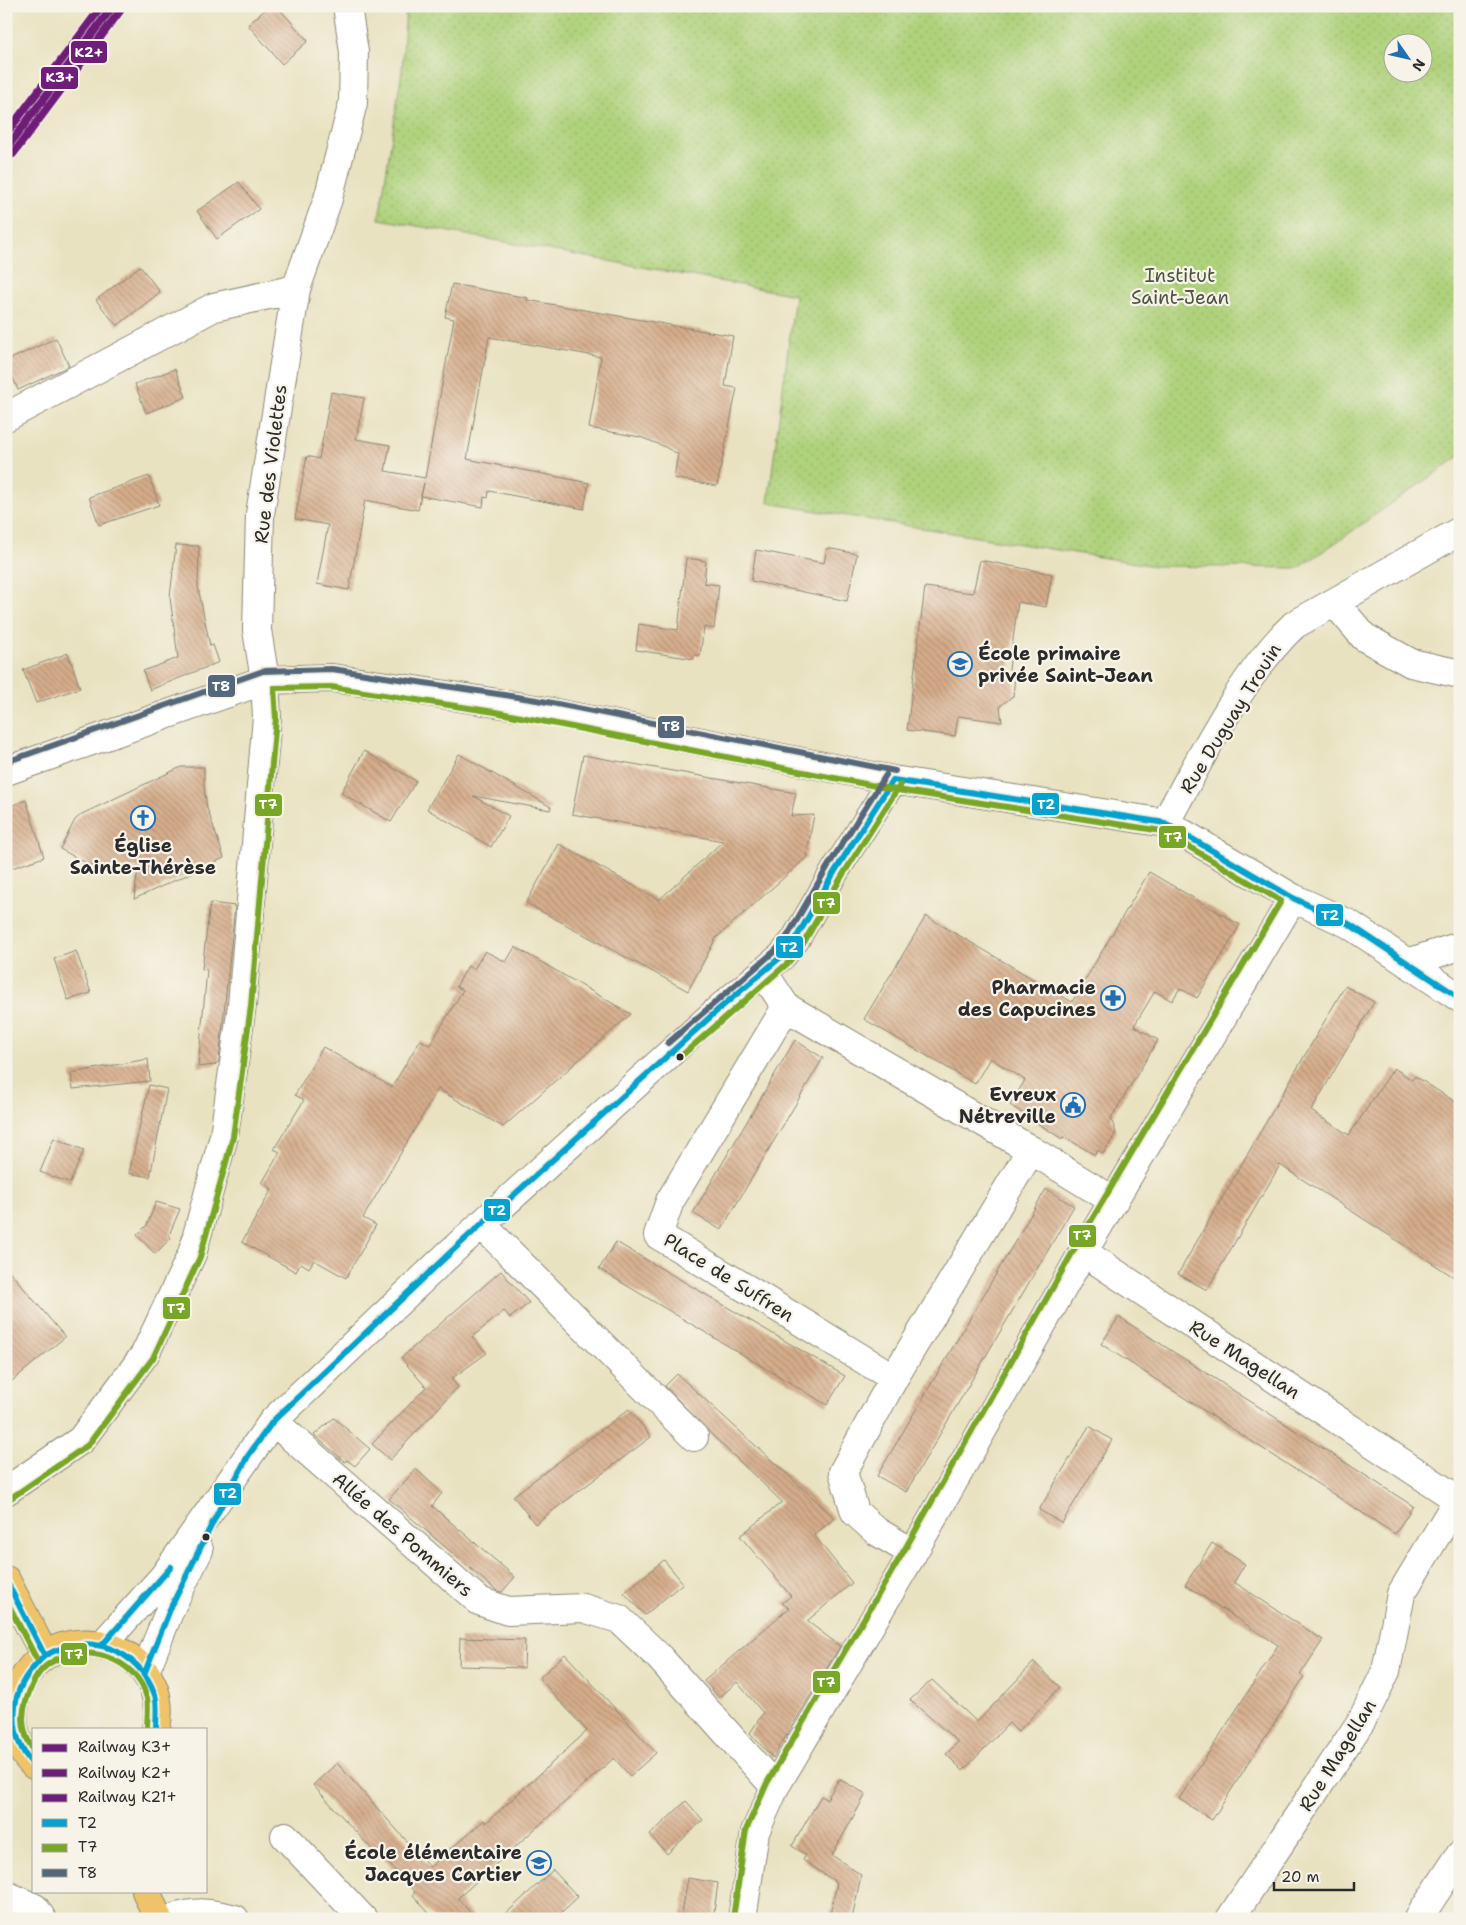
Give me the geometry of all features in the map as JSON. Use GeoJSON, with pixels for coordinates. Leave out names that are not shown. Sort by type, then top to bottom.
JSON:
{"type":"FeatureCollection","features":[{"type":"Feature","properties":{"kind":"main road"},"geometry":{"type":"LineString","coordinates":[[6,1580],[44,1654]]}},
{"type":"Feature","properties":{"kind":"main road"},"geometry":{"type":"LineString","coordinates":[[32,1763],[12,1744],[16,1693],[27,1671],[44,1654],[63,1645],[83,1642],[104,1644],[127,1654],[145,1672],[157,1700],[156,1728]]}},
{"type":"Feature","properties":{"kind":"main road"},"geometry":{"type":"LineString","coordinates":[[146,1892],[158,1919]]}},
{"type":"Feature","properties":{"kind":"street","name":"Rue des Violettes"},"geometry":{"type":"LineString","coordinates":[[6,1491],[81,1440],[145,1354],[192,1254],[224,1136],[242,1005],[267,718],[265,680],[257,630],[260,514],[296,289],[328,199],[353,103],[354,52],[347,6]]}},
{"type":"Feature","properties":{"kind":"street"},"geometry":{"type":"LineString","coordinates":[[6,417],[214,307],[296,289]]}},
{"type":"Feature","properties":{"kind":"street","name":"Rue Duguay Trouin"},"geometry":{"type":"LineString","coordinates":[[1165,823],[1222,723],[1272,646],[1294,625],[1336,603],[1460,531]]}},
{"type":"Feature","properties":{"kind":"street"},"geometry":{"type":"LineString","coordinates":[[1336,603],[1364,637],[1412,663],[1460,674]]}},
{"type":"Feature","properties":{"kind":"street"},"geometry":{"type":"LineString","coordinates":[[6,771],[265,680],[332,678],[476,699],[893,780],[1165,823],[1293,898],[1349,924],[1460,998]]}},
{"type":"Feature","properties":{"kind":"street"},"geometry":{"type":"LineString","coordinates":[[104,1644],[164,1576],[273,1421],[481,1224],[782,956],[795,940],[835,871],[893,780]]}},
{"type":"Feature","properties":{"kind":"street"},"geometry":{"type":"LineString","coordinates":[[742,1919],[755,1832],[775,1786],[913,1553],[1083,1252],[1293,898]]}},
{"type":"Feature","properties":{"kind":"street"},"geometry":{"type":"LineString","coordinates":[[1407,962],[1460,946]]}},
{"type":"Feature","properties":{"kind":"street"},"geometry":{"type":"LineString","coordinates":[[763,972],[786,1007],[1031,1150],[1114,1201]]}},
{"type":"Feature","properties":{"kind":"street","name":"Place de Suffren"},"geometry":{"type":"LineString","coordinates":[[786,1007],[670,1202],[658,1235],[894,1378]]}},
{"type":"Feature","properties":{"kind":"street"},"geometry":{"type":"LineString","coordinates":[[913,1553],[876,1531],[855,1512],[843,1472],[894,1378],[1031,1150]]}},
{"type":"Feature","properties":{"kind":"street"},"geometry":{"type":"LineString","coordinates":[[481,1224],[694,1437]]}},
{"type":"Feature","properties":{"kind":"street","name":"Rue Magellan"},"geometry":{"type":"LineString","coordinates":[[1083,1252],[1458,1497],[1401,1594],[1386,1671],[1362,1720],[1230,1919]]}},
{"type":"Feature","properties":{"kind":"street","name":"Allée des Pommiers"},"geometry":{"type":"LineString","coordinates":[[273,1421],[479,1600],[508,1611],[583,1608],[619,1619],[659,1657],[775,1786]]}},
{"type":"Feature","properties":{"kind":"street"},"geometry":{"type":"LineString","coordinates":[[145,1672],[171,1607],[248,1456]]}},
{"type":"Feature","properties":{"kind":"street"},"geometry":{"type":"LineString","coordinates":[[285,1836],[363,1919]]}},
{"type":"Feature","properties":{"kind":"street"},"geometry":{"type":"LineString","coordinates":[[1418,1919],[1460,1855]]}},
{"type":"Feature","properties":{"kind":"street"},"geometry":{"type":"LineString","coordinates":[[6,1895],[35,1908],[42,1919]]}},
{"type":"Feature","properties":{"kind":"street"},"geometry":{"type":"LineString","coordinates":[[171,1919],[187,1914],[210,1912],[235,1919]]}},
{"type":"Feature","properties":{"kind":"green space","name":"Institut Saint-Jean"},"geometry":{"type":"Polygon","coordinates":[[[406,6],[1460,6],[1460,456],[1299,568],[1155,566],[768,503],[795,295],[379,219],[402,71],[406,6]]]}},
{"type":"Feature","properties":{"kind":"building"},"geometry":{"type":"Polygon","coordinates":[[[269,6],[277,6],[308,41],[282,64],[248,25],[269,6]]]}},
{"type":"Feature","properties":{"kind":"building"},"geometry":{"type":"Polygon","coordinates":[[[239,182],[259,209],[217,239],[197,211],[239,182]]]}},
{"type":"Feature","properties":{"kind":"building"},"geometry":{"type":"Polygon","coordinates":[[[140,266],[160,292],[117,326],[96,300],[140,266]]]}},
{"type":"Feature","properties":{"kind":"building"},"geometry":{"type":"Polygon","coordinates":[[[452,284],[528,298],[527,300],[733,336],[725,386],[737,388],[717,486],[674,478],[678,454],[661,445],[640,437],[589,428],[601,357],[489,337],[467,459],[589,483],[584,509],[489,491],[488,498],[484,497],[483,507],[421,496],[418,510],[365,500],[349,590],[317,584],[328,525],[295,519],[307,456],[319,459],[331,392],[364,398],[356,439],[390,445],[385,471],[425,478],[454,319],[445,317],[452,284]]]}},
{"type":"Feature","properties":{"kind":"building"},"geometry":{"type":"Polygon","coordinates":[[[56,338],[69,366],[18,390],[6,361],[56,338]]]}},
{"type":"Feature","properties":{"kind":"building"},"geometry":{"type":"Polygon","coordinates":[[[175,369],[186,397],[146,413],[135,384],[175,369]]]}},
{"type":"Feature","properties":{"kind":"building"},"geometry":{"type":"Polygon","coordinates":[[[149,476],[159,505],[99,525],[89,497],[149,476]]]}},
{"type":"Feature","properties":{"kind":"building"},"geometry":{"type":"Polygon","coordinates":[[[176,545],[199,546],[198,587],[210,646],[213,645],[219,662],[150,690],[143,671],[178,658],[170,597],[176,545]]]}},
{"type":"Feature","properties":{"kind":"building"},"geometry":{"type":"Polygon","coordinates":[[[827,548],[857,554],[847,601],[751,581],[756,550],[824,563],[827,548]]]}},
{"type":"Feature","properties":{"kind":"building"},"geometry":{"type":"Polygon","coordinates":[[[686,558],[706,561],[704,583],[719,585],[714,629],[704,627],[700,656],[694,655],[694,659],[636,650],[639,624],[678,630],[686,558]]]}},
{"type":"Feature","properties":{"kind":"building"},"geometry":{"type":"Polygon","coordinates":[[[980,560],[1052,574],[1046,607],[1018,602],[1009,669],[1015,676],[1013,696],[1000,706],[1002,722],[958,716],[955,736],[907,730],[925,587],[973,593],[980,560]]]}},
{"type":"Feature","properties":{"kind":"building"},"geometry":{"type":"Polygon","coordinates":[[[68,653],[80,688],[36,703],[23,670],[68,653]]]}},
{"type":"Feature","properties":{"kind":"building"},"geometry":{"type":"Polygon","coordinates":[[[364,751],[416,781],[391,822],[341,793],[364,751]]]}},
{"type":"Feature","properties":{"kind":"building"},"geometry":{"type":"Polygon","coordinates":[[[459,754],[551,807],[550,810],[473,796],[509,816],[491,847],[427,809],[459,754]]]}},
{"type":"Feature","properties":{"kind":"building"},"geometry":{"type":"Polygon","coordinates":[[[583,755],[796,793],[791,816],[814,815],[806,858],[716,938],[688,991],[526,903],[559,844],[659,900],[723,841],[572,814],[583,755]]]}},
{"type":"Feature","properties":{"kind":"building","name":"Église Sainte-Thérèse"},"geometry":{"type":"Polygon","coordinates":[[[181,767],[204,767],[207,808],[224,858],[134,899],[138,868],[96,868],[60,849],[75,820],[82,814],[181,767]]]}},
{"type":"Feature","properties":{"kind":"building"},"geometry":{"type":"Polygon","coordinates":[[[26,800],[44,857],[6,870],[6,808],[26,800]]]}},
{"type":"Feature","properties":{"kind":"building"},"geometry":{"type":"Polygon","coordinates":[[[1149,872],[1240,925],[1197,998],[1180,988],[1172,1001],[1155,991],[1134,1026],[1158,1040],[1111,1118],[1116,1133],[1103,1154],[1098,1150],[1095,1155],[1064,1137],[1062,1139],[1010,1105],[1025,1080],[990,1058],[975,1084],[864,1019],[926,916],[1072,1002],[1149,872]]]}},
{"type":"Feature","properties":{"kind":"building"},"geometry":{"type":"Polygon","coordinates":[[[210,903],[235,906],[219,1061],[215,1065],[198,1067],[207,970],[202,969],[210,903]]]}},
{"type":"Feature","properties":{"kind":"building"},"geometry":{"type":"Polygon","coordinates":[[[515,947],[631,1014],[503,1127],[438,1089],[363,1218],[376,1225],[346,1278],[314,1260],[309,1268],[301,1263],[296,1272],[242,1242],[272,1189],[262,1183],[280,1152],[274,1149],[304,1100],[295,1095],[323,1047],[392,1087],[420,1040],[430,1045],[463,990],[456,987],[468,966],[474,969],[485,951],[506,962],[515,947]]]}},
{"type":"Feature","properties":{"kind":"building"},"geometry":{"type":"Polygon","coordinates":[[[76,951],[91,993],[68,1000],[54,959],[76,951]]]}},
{"type":"Feature","properties":{"kind":"building"},"geometry":{"type":"Polygon","coordinates":[[[1345,986],[1374,1002],[1311,1111],[1349,1135],[1394,1068],[1412,1080],[1415,1076],[1460,1105],[1460,1281],[1280,1165],[1207,1290],[1178,1274],[1345,986]]]}},
{"type":"Feature","properties":{"kind":"building"},"geometry":{"type":"Polygon","coordinates":[[[795,1040],[823,1058],[721,1230],[693,1213],[795,1040]]]}},
{"type":"Feature","properties":{"kind":"building"},"geometry":{"type":"Polygon","coordinates":[[[148,1059],[150,1081],[73,1089],[71,1073],[148,1059]]]}},
{"type":"Feature","properties":{"kind":"building"},"geometry":{"type":"Polygon","coordinates":[[[149,1085],[167,1089],[150,1177],[129,1173],[149,1085]]]}},
{"type":"Feature","properties":{"kind":"building"},"geometry":{"type":"Polygon","coordinates":[[[54,1138],[84,1150],[70,1183],[40,1172],[54,1138]]]}},
{"type":"Feature","properties":{"kind":"building"},"geometry":{"type":"Polygon","coordinates":[[[1046,1189],[1074,1206],[906,1492],[877,1476],[1046,1189]]]}},
{"type":"Feature","properties":{"kind":"building"},"geometry":{"type":"Polygon","coordinates":[[[156,1202],[180,1209],[169,1235],[171,1238],[155,1254],[137,1235],[147,1225],[156,1202]]]}},
{"type":"Feature","properties":{"kind":"building"},"geometry":{"type":"Polygon","coordinates":[[[616,1242],[845,1376],[827,1405],[599,1269],[616,1242]]]}},
{"type":"Feature","properties":{"kind":"building"},"geometry":{"type":"Polygon","coordinates":[[[6,1267],[65,1337],[6,1386],[6,1267]]]}},
{"type":"Feature","properties":{"kind":"building"},"geometry":{"type":"Polygon","coordinates":[[[501,1271],[529,1303],[510,1318],[504,1311],[472,1337],[487,1353],[451,1379],[458,1387],[390,1460],[372,1444],[426,1387],[401,1358],[501,1271]]]}},
{"type":"Feature","properties":{"kind":"building"},"geometry":{"type":"Polygon","coordinates":[[[1119,1317],[1413,1506],[1395,1534],[1101,1344],[1119,1317]]]}},
{"type":"Feature","properties":{"kind":"building"},"geometry":{"type":"Polygon","coordinates":[[[677,1374],[835,1518],[814,1535],[852,1583],[807,1621],[840,1646],[773,1758],[750,1733],[763,1713],[737,1682],[719,1698],[704,1681],[789,1608],[782,1603],[791,1596],[740,1536],[782,1502],[709,1432],[665,1386],[677,1374]]]}},
{"type":"Feature","properties":{"kind":"building"},"geometry":{"type":"Polygon","coordinates":[[[629,1409],[651,1437],[535,1524],[513,1496],[629,1409]]]}},
{"type":"Feature","properties":{"kind":"building"},"geometry":{"type":"Polygon","coordinates":[[[334,1418],[370,1449],[355,1466],[347,1460],[345,1462],[314,1435],[334,1418]]]}},
{"type":"Feature","properties":{"kind":"building"},"geometry":{"type":"Polygon","coordinates":[[[1089,1426],[1112,1440],[1062,1523],[1039,1510],[1089,1426]]]}},
{"type":"Feature","properties":{"kind":"building"},"geometry":{"type":"Polygon","coordinates":[[[416,1469],[442,1493],[432,1506],[515,1577],[502,1592],[497,1591],[389,1499],[416,1469]]]}},
{"type":"Feature","properties":{"kind":"building"},"geometry":{"type":"Polygon","coordinates":[[[1212,1543],[1245,1564],[1234,1582],[1323,1640],[1300,1675],[1304,1677],[1212,1820],[1179,1799],[1278,1645],[1185,1585],[1212,1543]]]}},
{"type":"Feature","properties":{"kind":"building"},"geometry":{"type":"Polygon","coordinates":[[[664,1560],[683,1583],[645,1615],[624,1593],[664,1560]]]}},
{"type":"Feature","properties":{"kind":"building"},"geometry":{"type":"Polygon","coordinates":[[[460,1638],[525,1640],[524,1668],[459,1666],[460,1638]]]}},
{"type":"Feature","properties":{"kind":"building"},"geometry":{"type":"Polygon","coordinates":[[[565,1654],[656,1753],[630,1776],[614,1758],[458,1898],[475,1919],[434,1919],[413,1895],[415,1892],[381,1855],[379,1857],[313,1785],[337,1763],[430,1867],[484,1820],[486,1823],[587,1731],[539,1678],[565,1654]]]}},
{"type":"Feature","properties":{"kind":"building"},"geometry":{"type":"Polygon","coordinates":[[[1034,1662],[1060,1687],[1018,1732],[1009,1723],[963,1771],[946,1754],[958,1742],[910,1700],[932,1680],[977,1722],[1034,1662]]]}},
{"type":"Feature","properties":{"kind":"building"},"geometry":{"type":"Polygon","coordinates":[[[839,1779],[866,1794],[832,1855],[861,1875],[852,1919],[829,1919],[837,1883],[803,1860],[806,1855],[792,1846],[821,1796],[827,1799],[839,1779]]]}},
{"type":"Feature","properties":{"kind":"building"},"geometry":{"type":"Polygon","coordinates":[[[686,1801],[703,1820],[667,1854],[650,1835],[686,1801]]]}},
{"type":"Feature","properties":{"kind":"building"},"geometry":{"type":"Polygon","coordinates":[[[553,1870],[578,1897],[554,1919],[500,1919],[553,1870]]]}},
{"type":"Feature","properties":{"kind":"building"},"geometry":{"type":"Polygon","coordinates":[[[688,1878],[718,1883],[713,1919],[681,1919],[688,1878]]]}},
{"type":"Feature","properties":{"kind":"rail line","name":"K21+"},"geometry":{"type":"LineString","coordinates":[[6,134],[102,6]]}},
{"type":"Feature","properties":{"kind":"rail line","name":"K3+"},"geometry":{"type":"LineString","coordinates":[[6,149],[113,6]]}},
{"type":"Feature","properties":{"kind":"rail line","name":"K2+"},"geometry":{"type":"LineString","coordinates":[[13,154],[120,11]]}},
{"type":"Feature","properties":{"kind":"transit line","name":"T8"},"geometry":{"type":"LineString","coordinates":[[6,762],[263,671],[332,669],[537,700],[895,771]]}},
{"type":"Feature","properties":{"kind":"transit line","name":"T7"},"geometry":{"type":"LineString","coordinates":[[11,1498],[88,1445],[153,1358],[200,1257],[233,1137],[251,1006],[276,718],[274,688],[331,687],[495,712],[891,789],[1162,831],[1281,901],[1075,1248],[905,1549],[767,1783],[746,1830],[733,1918]]}},
{"type":"Feature","properties":{"kind":"transit line","name":"T8"},"geometry":{"type":"LineString","coordinates":[[668,1043],[776,950],[788,935],[828,866],[886,775]]}},
{"type":"Feature","properties":{"kind":"transit line","name":"T2"},"geometry":{"type":"LineString","coordinates":[[893,780],[1165,823],[1293,898],[1349,924],[1460,998]]}},
{"type":"Feature","properties":{"kind":"transit line","name":"T2"},"geometry":{"type":"LineString","coordinates":[[145,1672],[171,1607],[220,1508],[248,1456],[273,1421],[452,1251],[719,1009],[782,956],[795,940],[835,871],[893,780]]}},
{"type":"Feature","properties":{"kind":"transit line","name":"T7"},"geometry":{"type":"LineString","coordinates":[[680,1057],[788,963],[803,944],[842,876],[900,785]]}},
{"type":"Feature","properties":{"kind":"transit line","name":"T2"},"geometry":{"type":"LineString","coordinates":[[103,1644],[171,1567]]}},
{"type":"Feature","properties":{"kind":"transit line","name":"T2"},"geometry":{"type":"LineString","coordinates":[[6,1580],[44,1654]]}},
{"type":"Feature","properties":{"kind":"transit line","name":"T7"},"geometry":{"type":"LineString","coordinates":[[6,1600],[36,1658]]}},
{"type":"Feature","properties":{"kind":"transit line","name":"T2"},"geometry":{"type":"LineString","coordinates":[[32,1763],[19,1742],[14,1717],[15,1704],[19,1691],[33,1668],[46,1655],[62,1648],[95,1645],[111,1649],[125,1656],[137,1666],[147,1679],[155,1695],[157,1707],[156,1728]]}},
{"type":"Feature","properties":{"kind":"transit line","name":"T7"},"geometry":{"type":"LineString","coordinates":[[32,1748],[27,1739],[23,1721],[24,1708],[32,1684],[45,1666],[64,1657],[78,1654],[108,1657],[132,1673],[141,1684],[147,1698],[147,1728]]}},
{"type":"Feature","properties":{"kind":"place","name":"École primaire privée Saint-Jean"},"geometry":{"type":"Point","coordinates":[960,664]}},
{"type":"Feature","properties":{"kind":"place","name":"Église Sainte-Thérèse"},"geometry":{"type":"Point","coordinates":[143,818]}},
{"type":"Feature","properties":{"kind":"place","name":"Pharmacie des Capucines"},"geometry":{"type":"Point","coordinates":[1113,998]}},
{"type":"Feature","properties":{"kind":"place","name":"Evreux Nétreville"},"geometry":{"type":"Point","coordinates":[1073,1105]}},
{"type":"Feature","properties":{"kind":"place","name":"École élémentaire Jacques Cartier"},"geometry":{"type":"Point","coordinates":[539,1863]}}]}
